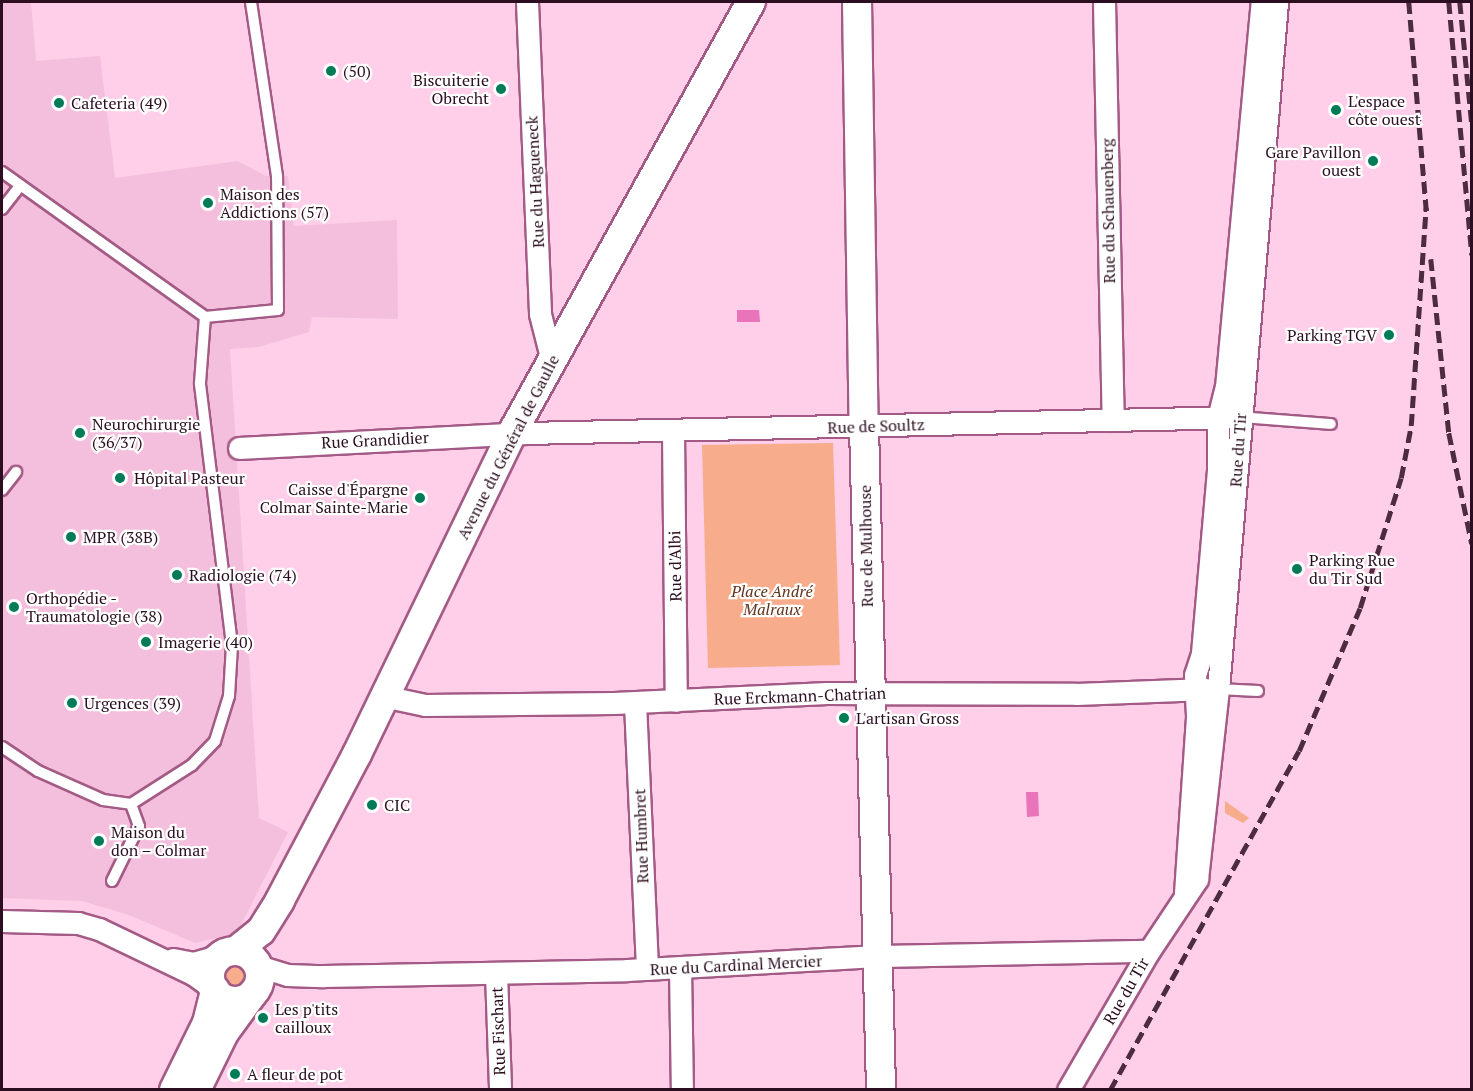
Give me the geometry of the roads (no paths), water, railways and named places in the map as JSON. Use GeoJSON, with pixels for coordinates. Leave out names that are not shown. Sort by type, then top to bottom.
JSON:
{"type":"FeatureCollection","features":[{"type":"Feature","properties":{"kind":"main road","name":"Avenue du Général de Gaulle"},"geometry":{"type":"LineString","coordinates":[[196,1089],[224,1033],[242,966],[280,900],[384,696],[512,433],[751,2]]}},
{"type":"Feature","properties":{"kind":"main road","name":"Rue de Mulhouse"},"geometry":{"type":"LineString","coordinates":[[857,2],[864,426],[870,692],[880,956],[881,1089]]}},
{"type":"Feature","properties":{"kind":"main road"},"geometry":{"type":"LineString","coordinates":[[174,1089],[207,1023],[214,990],[211,968],[242,966],[235,1001],[214,990]]}},
{"type":"Feature","properties":{"kind":"street","name":"Rue du Hagueneck"},"geometry":{"type":"LineString","coordinates":[[527,2],[540,314],[552,361]]}},
{"type":"Feature","properties":{"kind":"street","name":"Rue du Schauenberg"},"geometry":{"type":"LineString","coordinates":[[1104,2],[1113,420]]}},
{"type":"Feature","properties":{"kind":"street","name":"Rue du Tir"},"geometry":{"type":"LineString","coordinates":[[1068,1089],[1149,951],[1197,879],[1218,688],[1269,10]]}},
{"type":"Feature","properties":{"kind":"street","name":"Rue du Tir"},"geometry":{"type":"LineString","coordinates":[[1185,894],[1197,716],[1194,690],[1202,653],[1211,551],[1218,418],[1226,387],[1256,162]]}},
{"type":"Feature","properties":{"kind":"street","name":"Rue de Soultz"},"geometry":{"type":"LineString","coordinates":[[512,433],[673,432],[1240,417]]}},
{"type":"Feature","properties":{"kind":"street","name":"Rue d'Albi"},"geometry":{"type":"LineString","coordinates":[[673,432],[676,701]]}},
{"type":"Feature","properties":{"kind":"street","name":"Rue Grandidier"},"geometry":{"type":"LineString","coordinates":[[239,448],[512,433]]}},
{"type":"Feature","properties":{"kind":"street","name":"Rue Erckmann-Chatrian"},"geometry":{"type":"LineString","coordinates":[[384,696],[425,705],[635,703],[870,692],[1077,694],[1218,688]]}},
{"type":"Feature","properties":{"kind":"street","name":"Rue Humbret"},"geometry":{"type":"LineString","coordinates":[[635,703],[647,969]]}},
{"type":"Feature","properties":{"kind":"street"},"geometry":{"type":"LineString","coordinates":[[2,921],[78,923],[193,974],[214,990]]}},
{"type":"Feature","properties":{"kind":"street","name":"Rue du Cardinal Mercier"},"geometry":{"type":"LineString","coordinates":[[152,955],[193,963],[242,966],[272,983],[323,976],[680,968],[880,956],[1149,951]]}},
{"type":"Feature","properties":{"kind":"street"},"geometry":{"type":"LineString","coordinates":[[680,968],[682,1089]]}},
{"type":"Feature","properties":{"kind":"street","name":"Rue Fischart"},"geometry":{"type":"LineString","coordinates":[[496,973],[500,1089]]}},
{"type":"Feature","properties":{"kind":"lane"},"geometry":{"type":"LineString","coordinates":[[2,172],[19,187],[205,317],[278,310],[277,176],[251,2]]}},
{"type":"Feature","properties":{"kind":"lane"},"geometry":{"type":"LineString","coordinates":[[2,209],[19,187]]}},
{"type":"Feature","properties":{"kind":"lane"},"geometry":{"type":"LineString","coordinates":[[2,747],[38,771],[103,800],[131,804],[192,765],[215,741],[229,696],[232,645],[200,383],[205,317]]}},
{"type":"Feature","properties":{"kind":"lane"},"geometry":{"type":"LineString","coordinates":[[1240,417],[1330,424]]}},
{"type":"Feature","properties":{"kind":"lane"},"geometry":{"type":"LineString","coordinates":[[2,490],[16,472]]}},
{"type":"Feature","properties":{"kind":"lane"},"geometry":{"type":"LineString","coordinates":[[1218,688],[1258,690]]}},
{"type":"Feature","properties":{"kind":"lane"},"geometry":{"type":"LineString","coordinates":[[112,881],[139,826],[131,804]]}},
{"type":"Feature","properties":{"kind":"railway"},"geometry":{"type":"LineString","coordinates":[[1409,2],[1427,215]]}},
{"type":"Feature","properties":{"kind":"railway"},"geometry":{"type":"LineString","coordinates":[[1449,2],[1472,255]]}},
{"type":"Feature","properties":{"kind":"railway"},"geometry":{"type":"LineString","coordinates":[[1460,2],[1472,125]]}},
{"type":"Feature","properties":{"kind":"railway"},"geometry":{"type":"LineString","coordinates":[[1110,1090],[1299,751],[1360,608],[1401,478],[1411,426],[1426,208]]}},
{"type":"Feature","properties":{"kind":"railway"},"geometry":{"type":"LineString","coordinates":[[1431,259],[1449,433],[1472,544]]}},
{"type":"Feature","properties":{"kind":"place","name":"(50)"},"geometry":{"type":"Point","coordinates":[331,71]}},
{"type":"Feature","properties":{"kind":"place","name":"Biscuiterie Obrecht"},"geometry":{"type":"Point","coordinates":[501,89]}},
{"type":"Feature","properties":{"kind":"place","name":"Cafeteria (49)"},"geometry":{"type":"Point","coordinates":[59,103]}},
{"type":"Feature","properties":{"kind":"place","name":"L'espace côte ouest"},"geometry":{"type":"Point","coordinates":[1336,110]}},
{"type":"Feature","properties":{"kind":"place","name":"Gare Pavillon ouest"},"geometry":{"type":"Point","coordinates":[1373,161]}},
{"type":"Feature","properties":{"kind":"place","name":"Maison des Addictions (57)"},"geometry":{"type":"Point","coordinates":[208,203]}},
{"type":"Feature","properties":{"kind":"place","name":"Parking TGV"},"geometry":{"type":"Point","coordinates":[1389,335]}},
{"type":"Feature","properties":{"kind":"place","name":"Neurochirurgie (36/37)"},"geometry":{"type":"Point","coordinates":[80,433]}},
{"type":"Feature","properties":{"kind":"place","name":"Hôpital Pasteur"},"geometry":{"type":"Point","coordinates":[120,478]}},
{"type":"Feature","properties":{"kind":"place","name":"Caisse d'Épargne Colmar Sainte-Marie"},"geometry":{"type":"Point","coordinates":[420,498]}},
{"type":"Feature","properties":{"kind":"place","name":"MPR (38B)"},"geometry":{"type":"Point","coordinates":[71,537]}},
{"type":"Feature","properties":{"kind":"place","name":"Parking Rue du Tir Sud"},"geometry":{"type":"Point","coordinates":[1297,569]}},
{"type":"Feature","properties":{"kind":"place","name":"Radiologie (74)"},"geometry":{"type":"Point","coordinates":[177,575]}},
{"type":"Feature","properties":{"kind":"place","name":"Orthopédie - Traumatologie (38)"},"geometry":{"type":"Point","coordinates":[14,607]}},
{"type":"Feature","properties":{"kind":"place","name":"Imagerie (40)"},"geometry":{"type":"Point","coordinates":[146,642]}},
{"type":"Feature","properties":{"kind":"place","name":"Urgences (39)"},"geometry":{"type":"Point","coordinates":[72,703]}},
{"type":"Feature","properties":{"kind":"place","name":"L'artisan Gross"},"geometry":{"type":"Point","coordinates":[844,718]}},
{"type":"Feature","properties":{"kind":"place","name":"CIC"},"geometry":{"type":"Point","coordinates":[372,805]}},
{"type":"Feature","properties":{"kind":"place","name":"Maison du don – Colmar"},"geometry":{"type":"Point","coordinates":[99,841]}},
{"type":"Feature","properties":{"kind":"place","name":"Les p'tits cailloux"},"geometry":{"type":"Point","coordinates":[263,1018]}},
{"type":"Feature","properties":{"kind":"place","name":"A fleur de pot"},"geometry":{"type":"Point","coordinates":[235,1074]}},
{"type":"Feature","properties":{"kind":"park label","name":"Place André Malraux"},"geometry":{"type":"Point","coordinates":[772,600]}}]}
